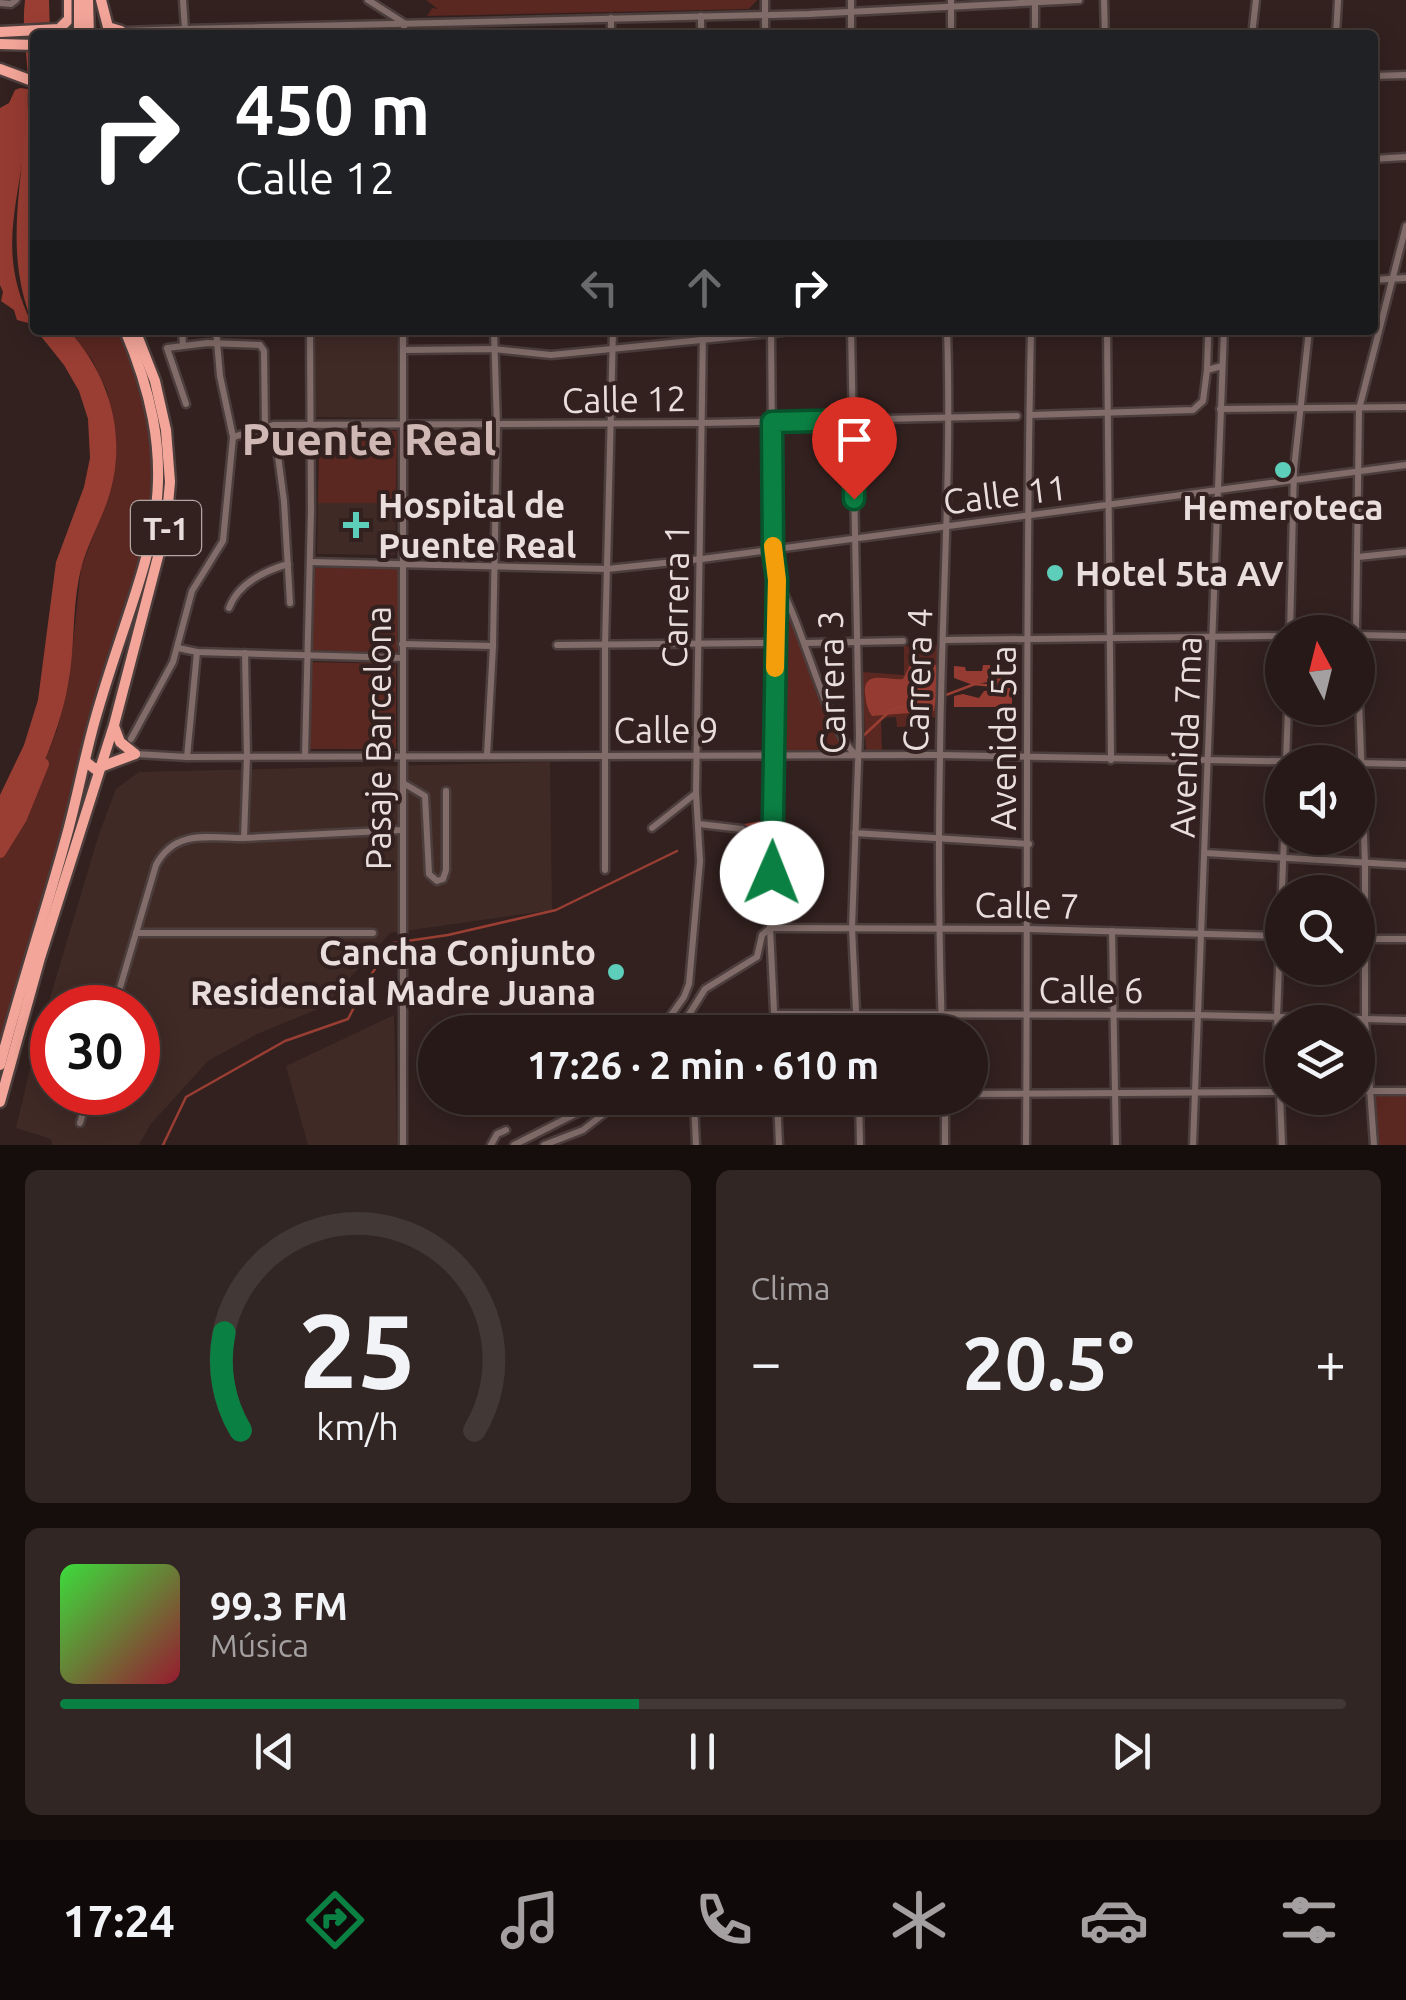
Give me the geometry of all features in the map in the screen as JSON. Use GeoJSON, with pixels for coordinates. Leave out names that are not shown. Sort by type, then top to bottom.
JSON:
{"type":"FeatureCollection","features":[{"type":"Feature","properties":{"kind":"highway"},"geometry":{"type":"LineString","coordinates":[[78,0],[83,30]]}},
{"type":"Feature","properties":{"kind":"highway"},"geometry":{"type":"LineString","coordinates":[[85,30],[88,0]]}},
{"type":"Feature","properties":{"kind":"highway"},"geometry":{"type":"LineString","coordinates":[[57,30],[66,24],[69,6],[82,16],[101,5],[113,30]]}},
{"type":"Feature","properties":{"kind":"highway"},"geometry":{"type":"LineString","coordinates":[[0,32],[30,31]]}},
{"type":"Feature","properties":{"kind":"highway"},"geometry":{"type":"LineString","coordinates":[[0,44],[30,46]]}},
{"type":"Feature","properties":{"kind":"highway"},"geometry":{"type":"LineString","coordinates":[[0,69],[30,80]]}},
{"type":"Feature","properties":{"kind":"highway","name":"T-1"},"geometry":{"type":"LineString","coordinates":[[0,1065],[94,721],[136,598],[158,506],[159,462],[152,408],[126,335]]}},
{"type":"Feature","properties":{"kind":"highway","name":"T-1"},"geometry":{"type":"LineString","coordinates":[[0,1102],[40,958],[114,724],[160,552],[170,482],[162,406],[137,335]]}},
{"type":"Feature","properties":{"kind":"highway"},"geometry":{"type":"LineString","coordinates":[[85,761],[100,768],[134,754],[120,742],[114,724],[94,721]]}},
{"type":"Feature","properties":{"kind":"street"},"geometry":{"type":"LineString","coordinates":[[0,3],[11,4],[16,0]]}},
{"type":"Feature","properties":{"kind":"street"},"geometry":{"type":"LineString","coordinates":[[184,0],[185,28]]}},
{"type":"Feature","properties":{"kind":"street"},"geometry":{"type":"LineString","coordinates":[[368,0],[404,23]]}},
{"type":"Feature","properties":{"kind":"street"},"geometry":{"type":"LineString","coordinates":[[765,0],[765,30]]}},
{"type":"Feature","properties":{"kind":"street"},"geometry":{"type":"LineString","coordinates":[[850,0],[851,30]]}},
{"type":"Feature","properties":{"kind":"street"},"geometry":{"type":"LineString","coordinates":[[163,30],[850,13],[951,4],[1080,0]]}},
{"type":"Feature","properties":{"kind":"street"},"geometry":{"type":"LineString","coordinates":[[1104,0],[1105,30]]}},
{"type":"Feature","properties":{"kind":"street"},"geometry":{"type":"LineString","coordinates":[[1253,30],[1256,0]]}},
{"type":"Feature","properties":{"kind":"street"},"geometry":{"type":"LineString","coordinates":[[1336,30],[1338,0]]}},
{"type":"Feature","properties":{"kind":"street"},"geometry":{"type":"LineString","coordinates":[[1035,30],[1036,1]]}},
{"type":"Feature","properties":{"kind":"street"},"geometry":{"type":"LineString","coordinates":[[951,4],[951,30]]}},
{"type":"Feature","properties":{"kind":"street"},"geometry":{"type":"LineString","coordinates":[[701,16],[702,30]]}},
{"type":"Feature","properties":{"kind":"street"},"geometry":{"type":"LineString","coordinates":[[610,18],[611,30]]}},
{"type":"Feature","properties":{"kind":"street"},"geometry":{"type":"LineString","coordinates":[[497,21],[497,30]]}},
{"type":"Feature","properties":{"kind":"street"},"geometry":{"type":"LineString","coordinates":[[404,23],[404,30]]}},
{"type":"Feature","properties":{"kind":"street"},"geometry":{"type":"LineString","coordinates":[[1378,76],[1406,75]]}},
{"type":"Feature","properties":{"kind":"street"},"geometry":{"type":"LineString","coordinates":[[1378,159],[1406,157]]}},
{"type":"Feature","properties":{"kind":"street"},"geometry":{"type":"LineString","coordinates":[[1378,334],[1406,226]]}},
{"type":"Feature","properties":{"kind":"street"},"geometry":{"type":"LineString","coordinates":[[1378,280],[1406,278]]}},
{"type":"Feature","properties":{"kind":"street"},"geometry":{"type":"LineString","coordinates":[[182,335],[182,346]]}},
{"type":"Feature","properties":{"kind":"street"},"geometry":{"type":"LineString","coordinates":[[131,739],[167,676],[192,591],[223,540],[233,437],[216,335]]}},
{"type":"Feature","properties":{"kind":"street"},"geometry":{"type":"LineString","coordinates":[[305,756],[310,335]]}},
{"type":"Feature","properties":{"kind":"street","name":"Pasaje Barcelona"},"geometry":{"type":"LineString","coordinates":[[403,1145],[404,335]]}},
{"type":"Feature","properties":{"kind":"street"},"geometry":{"type":"LineString","coordinates":[[487,755],[494,646],[498,426],[494,335]]}},
{"type":"Feature","properties":{"kind":"street"},"geometry":{"type":"LineString","coordinates":[[604,870],[613,335]]}},
{"type":"Feature","properties":{"kind":"street","name":"Carrera 1"},"geometry":{"type":"LineString","coordinates":[[671,1015],[689,984],[700,862],[696,793],[704,335]]}},
{"type":"Feature","properties":{"kind":"street"},"geometry":{"type":"LineString","coordinates":[[404,350],[494,349],[537,355],[746,335]]}},
{"type":"Feature","properties":{"kind":"street"},"geometry":{"type":"LineString","coordinates":[[771,335],[773,550],[777,580],[770,928],[775,1014]]}},
{"type":"Feature","properties":{"kind":"street","name":"Carrera 3"},"geometry":{"type":"LineString","coordinates":[[851,335],[857,756],[852,928],[856,1014]]}},
{"type":"Feature","properties":{"kind":"street","name":"Carrera 4"},"geometry":{"type":"LineString","coordinates":[[942,1014],[940,756],[950,418],[947,335]]}},
{"type":"Feature","properties":{"kind":"street","name":"Avenida 5ta"},"geometry":{"type":"LineString","coordinates":[[1026,1145],[1030,758],[1026,516],[1032,335]]}},
{"type":"Feature","properties":{"kind":"street"},"geometry":{"type":"LineString","coordinates":[[1107,335],[1111,760]]}},
{"type":"Feature","properties":{"kind":"street"},"geometry":{"type":"LineString","coordinates":[[1030,415],[1193,410],[1203,401],[1208,335]]}},
{"type":"Feature","properties":{"kind":"street"},"geometry":{"type":"LineString","coordinates":[[1208,335],[1213,344],[1222,344]]}},
{"type":"Feature","properties":{"kind":"street","name":"Avenida 7ma"},"geometry":{"type":"LineString","coordinates":[[1193,1145],[1223,335]]}},
{"type":"Feature","properties":{"kind":"street"},"geometry":{"type":"LineString","coordinates":[[1290,615],[1293,480],[1308,335]]}},
{"type":"Feature","properties":{"kind":"street"},"geometry":{"type":"LineString","coordinates":[[1357,615],[1359,409],[1378,335]]}},
{"type":"Feature","properties":{"kind":"street"},"geometry":{"type":"LineString","coordinates":[[186,404],[168,348],[216,344],[262,347],[269,426],[283,487],[290,603]]}},
{"type":"Feature","properties":{"kind":"street"},"geometry":{"type":"LineString","coordinates":[[1207,370],[1222,366]]}},
{"type":"Feature","properties":{"kind":"street"},"geometry":{"type":"LineString","coordinates":[[1220,410],[1406,407]]}},
{"type":"Feature","properties":{"kind":"street","name":"Calle 12"},"geometry":{"type":"LineString","coordinates":[[233,437],[269,426],[498,426],[1017,416]]}},
{"type":"Feature","properties":{"kind":"street","name":"Calle 11"},"geometry":{"type":"LineString","coordinates":[[310,562],[607,569],[1406,466]]}},
{"type":"Feature","properties":{"kind":"street"},"geometry":{"type":"LineString","coordinates":[[1358,557],[1406,552]]}},
{"type":"Feature","properties":{"kind":"street"},"geometry":{"type":"LineString","coordinates":[[229,608],[237,594],[256,578],[288,564]]}},
{"type":"Feature","properties":{"kind":"street"},"geometry":{"type":"LineString","coordinates":[[777,580],[791,603],[842,735],[857,756]]}},
{"type":"Feature","properties":{"kind":"street"},"geometry":{"type":"LineString","coordinates":[[775,607],[784,601],[791,603]]}},
{"type":"Feature","properties":{"kind":"street"},"geometry":{"type":"LineString","coordinates":[[1375,635],[1406,636]]}},
{"type":"Feature","properties":{"kind":"street"},"geometry":{"type":"LineString","coordinates":[[944,640],[1265,636]]}},
{"type":"Feature","properties":{"kind":"street"},"geometry":{"type":"LineString","coordinates":[[806,643],[903,641]]}},
{"type":"Feature","properties":{"kind":"street"},"geometry":{"type":"LineString","coordinates":[[556,646],[775,642]]}},
{"type":"Feature","properties":{"kind":"street"},"geometry":{"type":"LineString","coordinates":[[402,644],[494,646]]}},
{"type":"Feature","properties":{"kind":"street"},"geometry":{"type":"LineString","coordinates":[[178,648],[197,652],[402,658]]}},
{"type":"Feature","properties":{"kind":"street"},"geometry":{"type":"LineString","coordinates":[[187,756],[197,652]]}},
{"type":"Feature","properties":{"kind":"street"},"geometry":{"type":"LineString","coordinates":[[244,653],[244,838]]}},
{"type":"Feature","properties":{"kind":"street","name":"Calle 9"},"geometry":{"type":"LineString","coordinates":[[134,754],[940,756],[1265,762]]}},
{"type":"Feature","properties":{"kind":"street"},"geometry":{"type":"LineString","coordinates":[[1375,764],[1406,764]]}},
{"type":"Feature","properties":{"kind":"street"},"geometry":{"type":"LineString","coordinates":[[402,782],[425,796],[429,874],[438,881],[444,879],[446,870],[446,791]]}},
{"type":"Feature","properties":{"kind":"street"},"geometry":{"type":"LineString","coordinates":[[652,828],[696,793]]}},
{"type":"Feature","properties":{"kind":"street"},"geometry":{"type":"LineString","coordinates":[[699,824],[742,829]]}},
{"type":"Feature","properties":{"kind":"street"},"geometry":{"type":"LineString","coordinates":[[121,985],[156,865],[173,842],[402,830]]}},
{"type":"Feature","properties":{"kind":"street"},"geometry":{"type":"LineString","coordinates":[[855,833],[1029,844]]}},
{"type":"Feature","properties":{"kind":"street"},"geometry":{"type":"LineString","coordinates":[[1205,853],[1406,865]]}},
{"type":"Feature","properties":{"kind":"street"},"geometry":{"type":"LineString","coordinates":[[1363,875],[1364,855]]}},
{"type":"Feature","properties":{"kind":"street"},"geometry":{"type":"LineString","coordinates":[[1283,857],[1283,875]]}},
{"type":"Feature","properties":{"kind":"street"},"geometry":{"type":"LineString","coordinates":[[689,1015],[705,989],[757,957],[762,935],[770,928]]}},
{"type":"Feature","properties":{"kind":"street","name":"Calle 7"},"geometry":{"type":"LineString","coordinates":[[770,928],[1265,935]]}},
{"type":"Feature","properties":{"kind":"street"},"geometry":{"type":"LineString","coordinates":[[1112,931],[1116,1145]]}},
{"type":"Feature","properties":{"kind":"street"},"geometry":{"type":"LineString","coordinates":[[136,933],[373,933]]}},
{"type":"Feature","properties":{"kind":"street"},"geometry":{"type":"LineString","coordinates":[[1375,939],[1406,939]]}},
{"type":"Feature","properties":{"kind":"street","name":"Calle 6"},"geometry":{"type":"LineString","coordinates":[[775,1014],[1265,1017]]}},
{"type":"Feature","properties":{"kind":"street","name":"Calle 6"},"geometry":{"type":"LineString","coordinates":[[1375,1020],[1406,1020]]}},
{"type":"Feature","properties":{"kind":"street"},"geometry":{"type":"LineString","coordinates":[[1375,1092],[1406,1091]]}},
{"type":"Feature","properties":{"kind":"street"},"geometry":{"type":"LineString","coordinates":[[988,1093],[1265,1092]]}},
{"type":"Feature","properties":{"kind":"street"},"geometry":{"type":"LineString","coordinates":[[80,1123],[82,1115]]}},
{"type":"Feature","properties":{"kind":"street"},"geometry":{"type":"LineString","coordinates":[[514,1145],[574,1115]]}},
{"type":"Feature","properties":{"kind":"street"},"geometry":{"type":"LineString","coordinates":[[544,1145],[583,1130],[602,1115]]}},
{"type":"Feature","properties":{"kind":"street"},"geometry":{"type":"LineString","coordinates":[[695,1115],[696,1145]]}},
{"type":"Feature","properties":{"kind":"street"},"geometry":{"type":"LineString","coordinates":[[778,1115],[779,1145]]}},
{"type":"Feature","properties":{"kind":"street"},"geometry":{"type":"LineString","coordinates":[[860,1115],[860,1145]]}},
{"type":"Feature","properties":{"kind":"street"},"geometry":{"type":"LineString","coordinates":[[945,1115],[945,1145]]}},
{"type":"Feature","properties":{"kind":"street"},"geometry":{"type":"LineString","coordinates":[[1281,1115],[1282,1145]]}},
{"type":"Feature","properties":{"kind":"street"},"geometry":{"type":"LineString","coordinates":[[1371,1115],[1374,1145]]}},
{"type":"Feature","properties":{"kind":"street"},"geometry":{"type":"LineString","coordinates":[[491,1145],[506,1130]]}},
{"type":"Feature","properties":{"kind":"shaded area"},"geometry":{"type":"Polygon","coordinates":[[[25,0],[49,0],[50,30],[30,30],[30,314],[19,271],[17,242],[28,93],[25,0]]]}},
{"type":"Feature","properties":{"kind":"shaded area"},"geometry":{"type":"Polygon","coordinates":[[[426,0],[757,0],[749,9],[427,16],[432,8],[438,9],[426,0]]]}},
{"type":"Feature","properties":{"kind":"shaded area"},"geometry":{"type":"Polygon","coordinates":[[[28,89],[12,239],[16,279],[30,323],[17,320],[14,310],[1,301],[0,108],[9,103],[15,90],[28,89]]]}},
{"type":"Feature","properties":{"kind":"shaded area"},"geometry":{"type":"Polygon","coordinates":[[[40,335],[72,335],[95,367],[112,409],[114,476],[79,578],[70,672],[57,729],[0,854],[0,795],[24,745],[38,700],[56,562],[84,487],[90,458],[88,419],[79,391],[40,335]]]}},
{"type":"Feature","properties":{"kind":"shaded area"},"geometry":{"type":"Polygon","coordinates":[[[72,335],[127,335],[146,384],[158,506],[0,1065],[0,854],[57,730],[69,681],[81,568],[109,495],[116,460],[107,391],[92,360],[72,335]]]}},
{"type":"Feature","properties":{"kind":"shaded area"},"geometry":{"type":"Polygon","coordinates":[[[316,335],[397,335],[397,418],[316,417],[316,335]]]}},
{"type":"Feature","properties":{"kind":"shaded area"},"geometry":{"type":"Polygon","coordinates":[[[327,430],[397,431],[396,503],[318,503],[319,437],[327,430]]]}},
{"type":"Feature","properties":{"kind":"shaded area","name":"Hospital de Puente Real"},"geometry":{"type":"Polygon","coordinates":[[[318,503],[396,503],[395,555],[317,554],[318,503]]]}},
{"type":"Feature","properties":{"kind":"shaded area"},"geometry":{"type":"Polygon","coordinates":[[[314,568],[399,568],[397,653],[311,650],[314,568]]]}},
{"type":"Feature","properties":{"kind":"shaded area"},"geometry":{"type":"Polygon","coordinates":[[[789,610],[843,751],[781,751],[779,613],[789,610]]]}},
{"type":"Feature","properties":{"kind":"shaded area"},"geometry":{"type":"Polygon","coordinates":[[[938,645],[937,717],[921,719],[921,726],[897,727],[896,717],[881,718],[882,751],[866,752],[862,672],[904,675],[904,646],[938,645]]]}},
{"type":"Feature","properties":{"kind":"shaded area"},"geometry":{"type":"Polygon","coordinates":[[[311,662],[396,664],[396,749],[308,749],[311,662]]]}},
{"type":"Feature","properties":{"kind":"shaded area"},"geometry":{"type":"Polygon","coordinates":[[[910,665],[936,665],[939,682],[934,711],[872,716],[865,693],[868,681],[903,679],[910,665]]]}},
{"type":"Feature","properties":{"kind":"shaded area"},"geometry":{"type":"Polygon","coordinates":[[[983,665],[990,665],[990,672],[1005,672],[1005,688],[1012,688],[1012,707],[954,707],[954,696],[979,698],[984,691],[998,690],[988,682],[973,685],[954,678],[954,666],[982,671],[983,665]]]}},
{"type":"Feature","properties":{"kind":"shaded area"},"geometry":{"type":"Polygon","coordinates":[[[550,762],[552,910],[390,933],[325,1006],[255,1035],[208,1061],[160,1114],[160,985],[54,985],[116,789],[139,772],[550,762]]]}},
{"type":"Feature","properties":{"kind":"shaded area"},"geometry":{"type":"Polygon","coordinates":[[[394,1015],[397,1145],[308,1145],[286,1066],[394,1015]]]}},
{"type":"Feature","properties":{"kind":"shaded area"},"geometry":{"type":"Polygon","coordinates":[[[30,1069],[30,1115],[159,1115],[139,1145],[52,1145],[51,1139],[16,1128],[30,1069]]]}},
{"type":"Feature","properties":{"kind":"shaded area"},"geometry":{"type":"Polygon","coordinates":[[[1375,1095],[1406,1095],[1406,1145],[1378,1145],[1375,1095]]]}},
{"type":"Feature","properties":{"kind":"waterway"},"geometry":{"type":"LineString","coordinates":[[861,738],[892,709],[930,701],[975,684],[1003,687]]}},
{"type":"Feature","properties":{"kind":"waterway"},"geometry":{"type":"LineString","coordinates":[[0,852],[21,818],[43,764]]}},
{"type":"Feature","properties":{"kind":"waterway"},"geometry":{"type":"LineString","coordinates":[[740,826],[768,821]]}},
{"type":"Feature","properties":{"kind":"waterway"},"geometry":{"type":"LineString","coordinates":[[407,941],[556,910],[677,851]]}},
{"type":"Feature","properties":{"kind":"waterway"},"geometry":{"type":"LineString","coordinates":[[163,1145],[186,1097],[285,1041],[348,1019],[392,943],[399,942]]}},
{"type":"Feature","properties":{"kind":"slow traffic"},"geometry":{"type":"LineString","coordinates":[[773,546],[777,580],[775,668]]}},
{"type":"Feature","properties":{"kind":"place","name":"Hemeroteca"},"geometry":{"type":"Point","coordinates":[1283,470]}},
{"type":"Feature","properties":{"kind":"place","name":"Hospital de Puente Real"},"geometry":{"type":"Point","coordinates":[356,525]}},
{"type":"Feature","properties":{"kind":"place","name":"Hotel 5ta AV"},"geometry":{"type":"Point","coordinates":[1055,573]}},
{"type":"Feature","properties":{"kind":"place","name":"Cancha Conjunto Residencial Madre Juana"},"geometry":{"type":"Point","coordinates":[616,972]}},
{"type":"Feature","properties":{"kind":"district","name":"Puente Real"},"geometry":{"type":"Point","coordinates":[369,438]}},
{"type":"Feature","properties":{"kind":"route"},"geometry":{"type":"LineString","coordinates":[[772,873],[777,580],[773,550],[772,422],[854,420],[854,499]]}}]}
